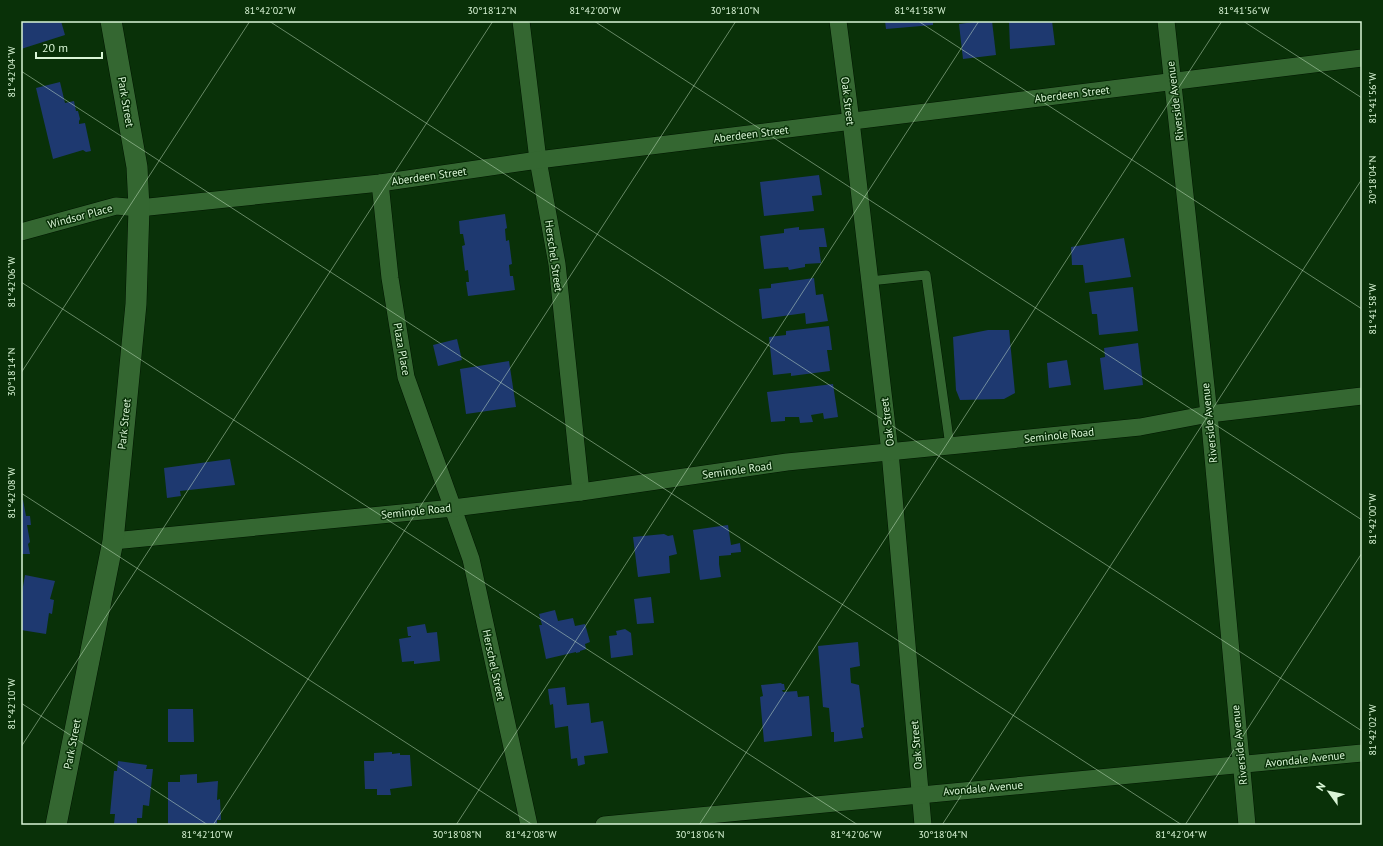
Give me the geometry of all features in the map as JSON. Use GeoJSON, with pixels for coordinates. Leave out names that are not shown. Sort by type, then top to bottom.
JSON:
{"type":"FeatureCollection","features":[{"type":"Feature","properties":{"kind":"street","name":"Park Street"},"geometry":{"type":"LineString","coordinates":[[56,825],[112,541],[136,304],[139,208],[137,167],[110,21]]}},
{"type":"Feature","properties":{"kind":"street","name":"Herschel Street"},"geometry":{"type":"LineString","coordinates":[[521,21],[538,160],[557,264],[581,492]]}},
{"type":"Feature","properties":{"kind":"street","name":"Oak Street"},"geometry":{"type":"LineString","coordinates":[[838,21],[890,452],[923,825]]}},
{"type":"Feature","properties":{"kind":"street","name":"Riverside Avenue"},"geometry":{"type":"LineString","coordinates":[[1166,21],[1209,414],[1247,825]]}},
{"type":"Feature","properties":{"kind":"street","name":"Aberdeen Street"},"geometry":{"type":"LineString","coordinates":[[139,208],[380,183],[538,160],[1362,58]]}},
{"type":"Feature","properties":{"kind":"street","name":"Plaza Place"},"geometry":{"type":"LineString","coordinates":[[380,183],[390,278],[406,377],[453,508]]}},
{"type":"Feature","properties":{"kind":"street","name":"Windsor Place"},"geometry":{"type":"LineString","coordinates":[[21,232],[116,206],[139,208]]}},
{"type":"Feature","properties":{"kind":"street","name":"Seminole Road"},"geometry":{"type":"LineString","coordinates":[[112,541],[453,508],[581,492],[787,462],[1140,427],[1209,414],[1362,396]]}},
{"type":"Feature","properties":{"kind":"street","name":"Herschel Street"},"geometry":{"type":"LineString","coordinates":[[453,508],[471,559],[529,825]]}},
{"type":"Feature","properties":{"kind":"street","name":"Avondale Avenue"},"geometry":{"type":"LineString","coordinates":[[604,825],[1362,753]]}},
{"type":"Feature","properties":{"kind":"lane"},"geometry":{"type":"LineString","coordinates":[[870,281],[926,276],[950,446]]}},
{"type":"Feature","properties":{"kind":"building"},"geometry":{"type":"Polygon","coordinates":[[[21,21],[61,21],[65,35],[21,49],[21,21]]]}},
{"type":"Feature","properties":{"kind":"building"},"geometry":{"type":"Polygon","coordinates":[[[885,21],[933,21],[933,25],[886,29],[885,21]]]}},
{"type":"Feature","properties":{"kind":"building"},"geometry":{"type":"Polygon","coordinates":[[[992,21],[996,55],[963,59],[959,24],[992,21]]]}},
{"type":"Feature","properties":{"kind":"building"},"geometry":{"type":"Polygon","coordinates":[[[1009,21],[1052,21],[1055,45],[1010,49],[1009,21]]]}},
{"type":"Feature","properties":{"kind":"building"},"geometry":{"type":"Polygon","coordinates":[[[60,82],[65,103],[74,101],[76,111],[78,111],[80,119],[79,124],[85,123],[91,151],[86,152],[83,150],[53,159],[36,88],[60,82]]]}},
{"type":"Feature","properties":{"kind":"building"},"geometry":{"type":"Polygon","coordinates":[[[819,175],[822,195],[812,196],[814,211],[764,216],[760,182],[819,175]]]}},
{"type":"Feature","properties":{"kind":"building"},"geometry":{"type":"Polygon","coordinates":[[[505,214],[507,228],[505,229],[506,241],[509,240],[512,264],[509,265],[510,276],[513,276],[515,290],[468,296],[466,282],[469,282],[468,270],[465,271],[462,246],[465,245],[463,234],[460,234],[459,221],[505,214]]]}},
{"type":"Feature","properties":{"kind":"building"},"geometry":{"type":"Polygon","coordinates":[[[799,227],[799,230],[824,228],[827,247],[819,247],[821,263],[805,264],[805,267],[789,270],[788,267],[764,269],[760,236],[784,233],[784,229],[799,227]]]}},
{"type":"Feature","properties":{"kind":"building"},"geometry":{"type":"Polygon","coordinates":[[[1124,238],[1131,277],[1085,283],[1083,265],[1072,265],[1071,247],[1124,238]]]}},
{"type":"Feature","properties":{"kind":"building"},"geometry":{"type":"Polygon","coordinates":[[[814,278],[816,295],[823,294],[828,321],[806,324],[805,313],[762,319],[759,289],[771,288],[771,284],[814,278]]]}},
{"type":"Feature","properties":{"kind":"building"},"geometry":{"type":"Polygon","coordinates":[[[1133,287],[1138,331],[1099,335],[1097,314],[1092,314],[1089,292],[1133,287]]]}},
{"type":"Feature","properties":{"kind":"building"},"geometry":{"type":"Polygon","coordinates":[[[829,326],[832,350],[827,350],[830,371],[791,376],[791,373],[773,375],[769,337],[786,335],[786,331],[829,326]]]}},
{"type":"Feature","properties":{"kind":"building"},"geometry":{"type":"Polygon","coordinates":[[[988,330],[1009,330],[1015,393],[1004,399],[960,400],[956,390],[953,337],[988,330]]]}},
{"type":"Feature","properties":{"kind":"building"},"geometry":{"type":"Polygon","coordinates":[[[457,339],[462,360],[438,366],[433,345],[457,339]]]}},
{"type":"Feature","properties":{"kind":"building"},"geometry":{"type":"Polygon","coordinates":[[[1138,343],[1143,385],[1104,390],[1100,358],[1105,357],[1104,348],[1138,343]]]}},
{"type":"Feature","properties":{"kind":"building"},"geometry":{"type":"Polygon","coordinates":[[[1067,360],[1071,385],[1049,388],[1047,363],[1067,360]]]}},
{"type":"Feature","properties":{"kind":"building"},"geometry":{"type":"Polygon","coordinates":[[[509,361],[516,407],[466,414],[460,369],[509,361]]]}},
{"type":"Feature","properties":{"kind":"building"},"geometry":{"type":"Polygon","coordinates":[[[833,384],[838,417],[824,419],[823,413],[811,415],[813,422],[800,423],[799,417],[785,417],[785,421],[771,422],[767,392],[833,384]]]}},
{"type":"Feature","properties":{"kind":"building"},"geometry":{"type":"Polygon","coordinates":[[[230,459],[235,485],[180,491],[181,496],[167,498],[164,468],[230,459]]]}},
{"type":"Feature","properties":{"kind":"building"},"geometry":{"type":"Polygon","coordinates":[[[21,500],[23,500],[26,516],[30,516],[31,525],[27,525],[30,542],[28,544],[30,554],[21,554],[21,500]]]}},
{"type":"Feature","properties":{"kind":"building"},"geometry":{"type":"Polygon","coordinates":[[[728,525],[731,545],[740,543],[741,552],[719,556],[721,577],[700,580],[693,530],[728,525]]]}},
{"type":"Feature","properties":{"kind":"building"},"geometry":{"type":"Polygon","coordinates":[[[664,534],[668,536],[673,535],[677,554],[669,556],[670,573],[638,577],[633,537],[664,534]]]}},
{"type":"Feature","properties":{"kind":"building"},"geometry":{"type":"Polygon","coordinates":[[[25,575],[55,581],[50,599],[54,600],[52,614],[49,613],[46,634],[21,630],[21,598],[25,575]]]}},
{"type":"Feature","properties":{"kind":"building"},"geometry":{"type":"Polygon","coordinates":[[[651,597],[654,623],[637,624],[634,599],[651,597]]]}},
{"type":"Feature","properties":{"kind":"building"},"geometry":{"type":"Polygon","coordinates":[[[555,610],[558,621],[573,618],[575,626],[585,624],[590,642],[585,644],[586,649],[580,652],[546,659],[539,625],[542,625],[539,614],[555,610]]]}},
{"type":"Feature","properties":{"kind":"building"},"geometry":{"type":"Polygon","coordinates":[[[425,624],[427,633],[437,632],[440,661],[414,664],[414,661],[402,662],[399,639],[411,637],[408,636],[407,627],[425,624]]]}},
{"type":"Feature","properties":{"kind":"building"},"geometry":{"type":"Polygon","coordinates":[[[625,629],[631,633],[633,655],[611,658],[609,636],[617,635],[616,631],[625,629]]]}},
{"type":"Feature","properties":{"kind":"building"},"geometry":{"type":"Polygon","coordinates":[[[858,642],[860,666],[850,668],[851,683],[859,685],[864,727],[861,728],[863,738],[834,742],[834,732],[831,732],[829,708],[823,707],[818,646],[858,642]]]}},
{"type":"Feature","properties":{"kind":"building"},"geometry":{"type":"Polygon","coordinates":[[[784,684],[785,690],[782,690],[783,692],[797,691],[798,697],[809,696],[812,736],[764,742],[760,697],[763,696],[761,685],[784,684]]]}},
{"type":"Feature","properties":{"kind":"building"},"geometry":{"type":"Polygon","coordinates":[[[565,687],[567,705],[589,703],[591,723],[603,721],[608,753],[584,756],[585,764],[578,766],[577,758],[571,759],[568,726],[555,728],[553,704],[550,705],[548,689],[565,687]]]}},
{"type":"Feature","properties":{"kind":"building"},"geometry":{"type":"Polygon","coordinates":[[[168,709],[193,709],[194,742],[168,742],[168,709]]]}},
{"type":"Feature","properties":{"kind":"building"},"geometry":{"type":"Polygon","coordinates":[[[392,752],[392,754],[400,753],[400,755],[410,755],[412,786],[390,789],[391,795],[377,795],[377,789],[365,789],[364,761],[374,761],[374,753],[392,752]]]}},
{"type":"Feature","properties":{"kind":"building"},"geometry":{"type":"Polygon","coordinates":[[[118,761],[147,765],[146,769],[153,769],[149,806],[143,805],[142,818],[137,818],[137,825],[114,824],[115,814],[110,814],[114,771],[117,771],[118,761]]]}},
{"type":"Feature","properties":{"kind":"building"},"geometry":{"type":"Polygon","coordinates":[[[197,774],[197,783],[218,781],[217,800],[220,799],[221,820],[217,820],[217,825],[168,825],[168,782],[180,782],[180,775],[197,774]]]}}]}
